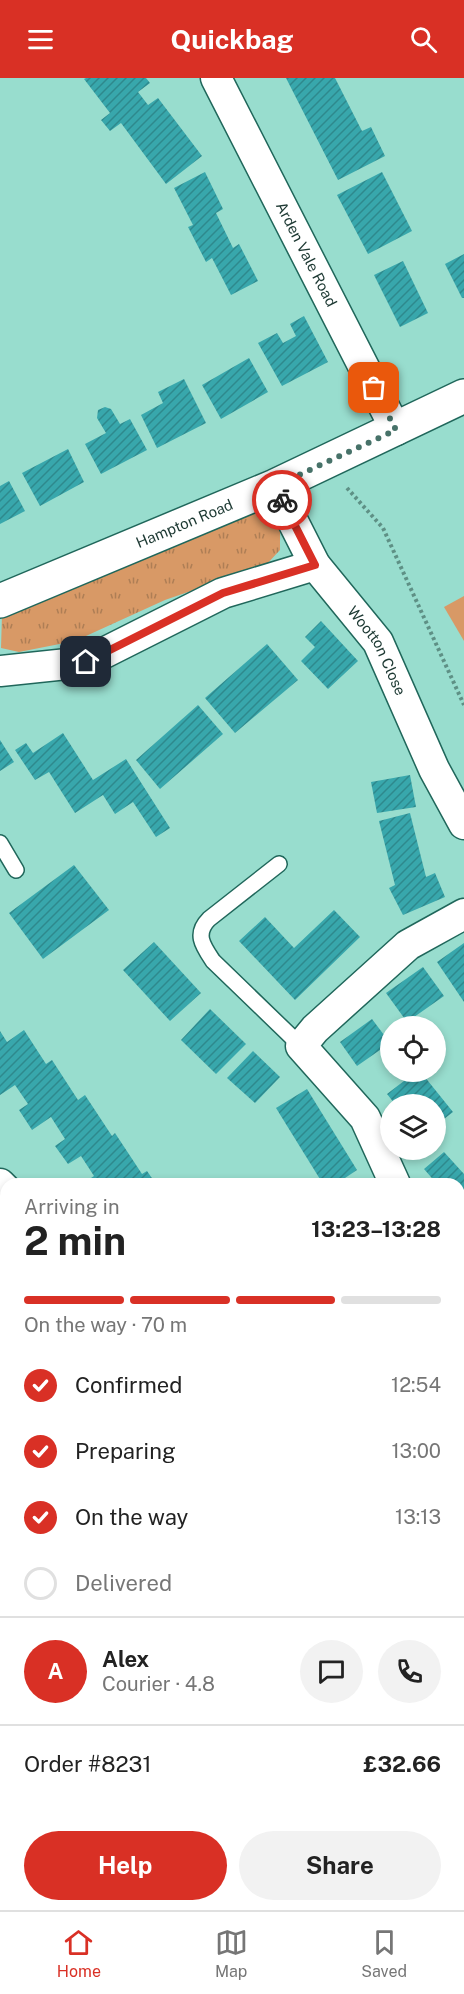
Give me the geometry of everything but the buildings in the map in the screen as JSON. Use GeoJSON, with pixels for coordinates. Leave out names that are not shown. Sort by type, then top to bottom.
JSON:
{"type":"FeatureCollection","features":[{"type":"Feature","properties":{"kind":"street","name":"Arden Vale Road"},"geometry":{"type":"LineString","coordinates":[[216,78],[396,430]]}},
{"type":"Feature","properties":{"kind":"street","name":"Hampton Road"},"geometry":{"type":"LineString","coordinates":[[0,601],[275,486],[464,396]]}},
{"type":"Feature","properties":{"kind":"street","name":"Wootton Close"},"geometry":{"type":"LineString","coordinates":[[275,486],[315,565],[378,642],[434,768],[464,824]]}},
{"type":"Feature","properties":{"kind":"street"},"geometry":{"type":"LineString","coordinates":[[0,671],[86,662],[223,593],[315,565]]}},
{"type":"Feature","properties":{"kind":"street"},"geometry":{"type":"LineString","coordinates":[[392,1178],[365,1118],[301,1046],[315,1029],[408,945],[464,914]]}},
{"type":"Feature","properties":{"kind":"lane"},"geometry":{"type":"LineString","coordinates":[[0,843],[16,870]]}},
{"type":"Feature","properties":{"kind":"lane"},"geometry":{"type":"LineString","coordinates":[[279,864],[203,924],[200,936],[213,961],[301,1046]]}},
{"type":"Feature","properties":{"kind":"path"},"geometry":{"type":"LineString","coordinates":[[324,463],[383,528],[464,705]]}},
{"type":"Feature","properties":{"kind":"green space"},"geometry":{"type":"Polygon","coordinates":[[[245,510],[270,514],[280,531],[280,550],[266,565],[165,600],[75,641],[19,652],[1,648],[2,614],[245,510]]]}},
{"type":"Feature","properties":{"kind":"green space"},"geometry":{"type":"Polygon","coordinates":[[[464,596],[464,641],[444,607],[464,596]]]}},
{"type":"Feature","properties":{"kind":"way so far"},"geometry":{"type":"LineString","coordinates":[[282,500],[275,486],[396,430],[374,388]]}},
{"type":"Feature","properties":{"kind":"route"},"geometry":{"type":"LineString","coordinates":[[86,662],[223,593],[315,565],[282,500]]}}]}
